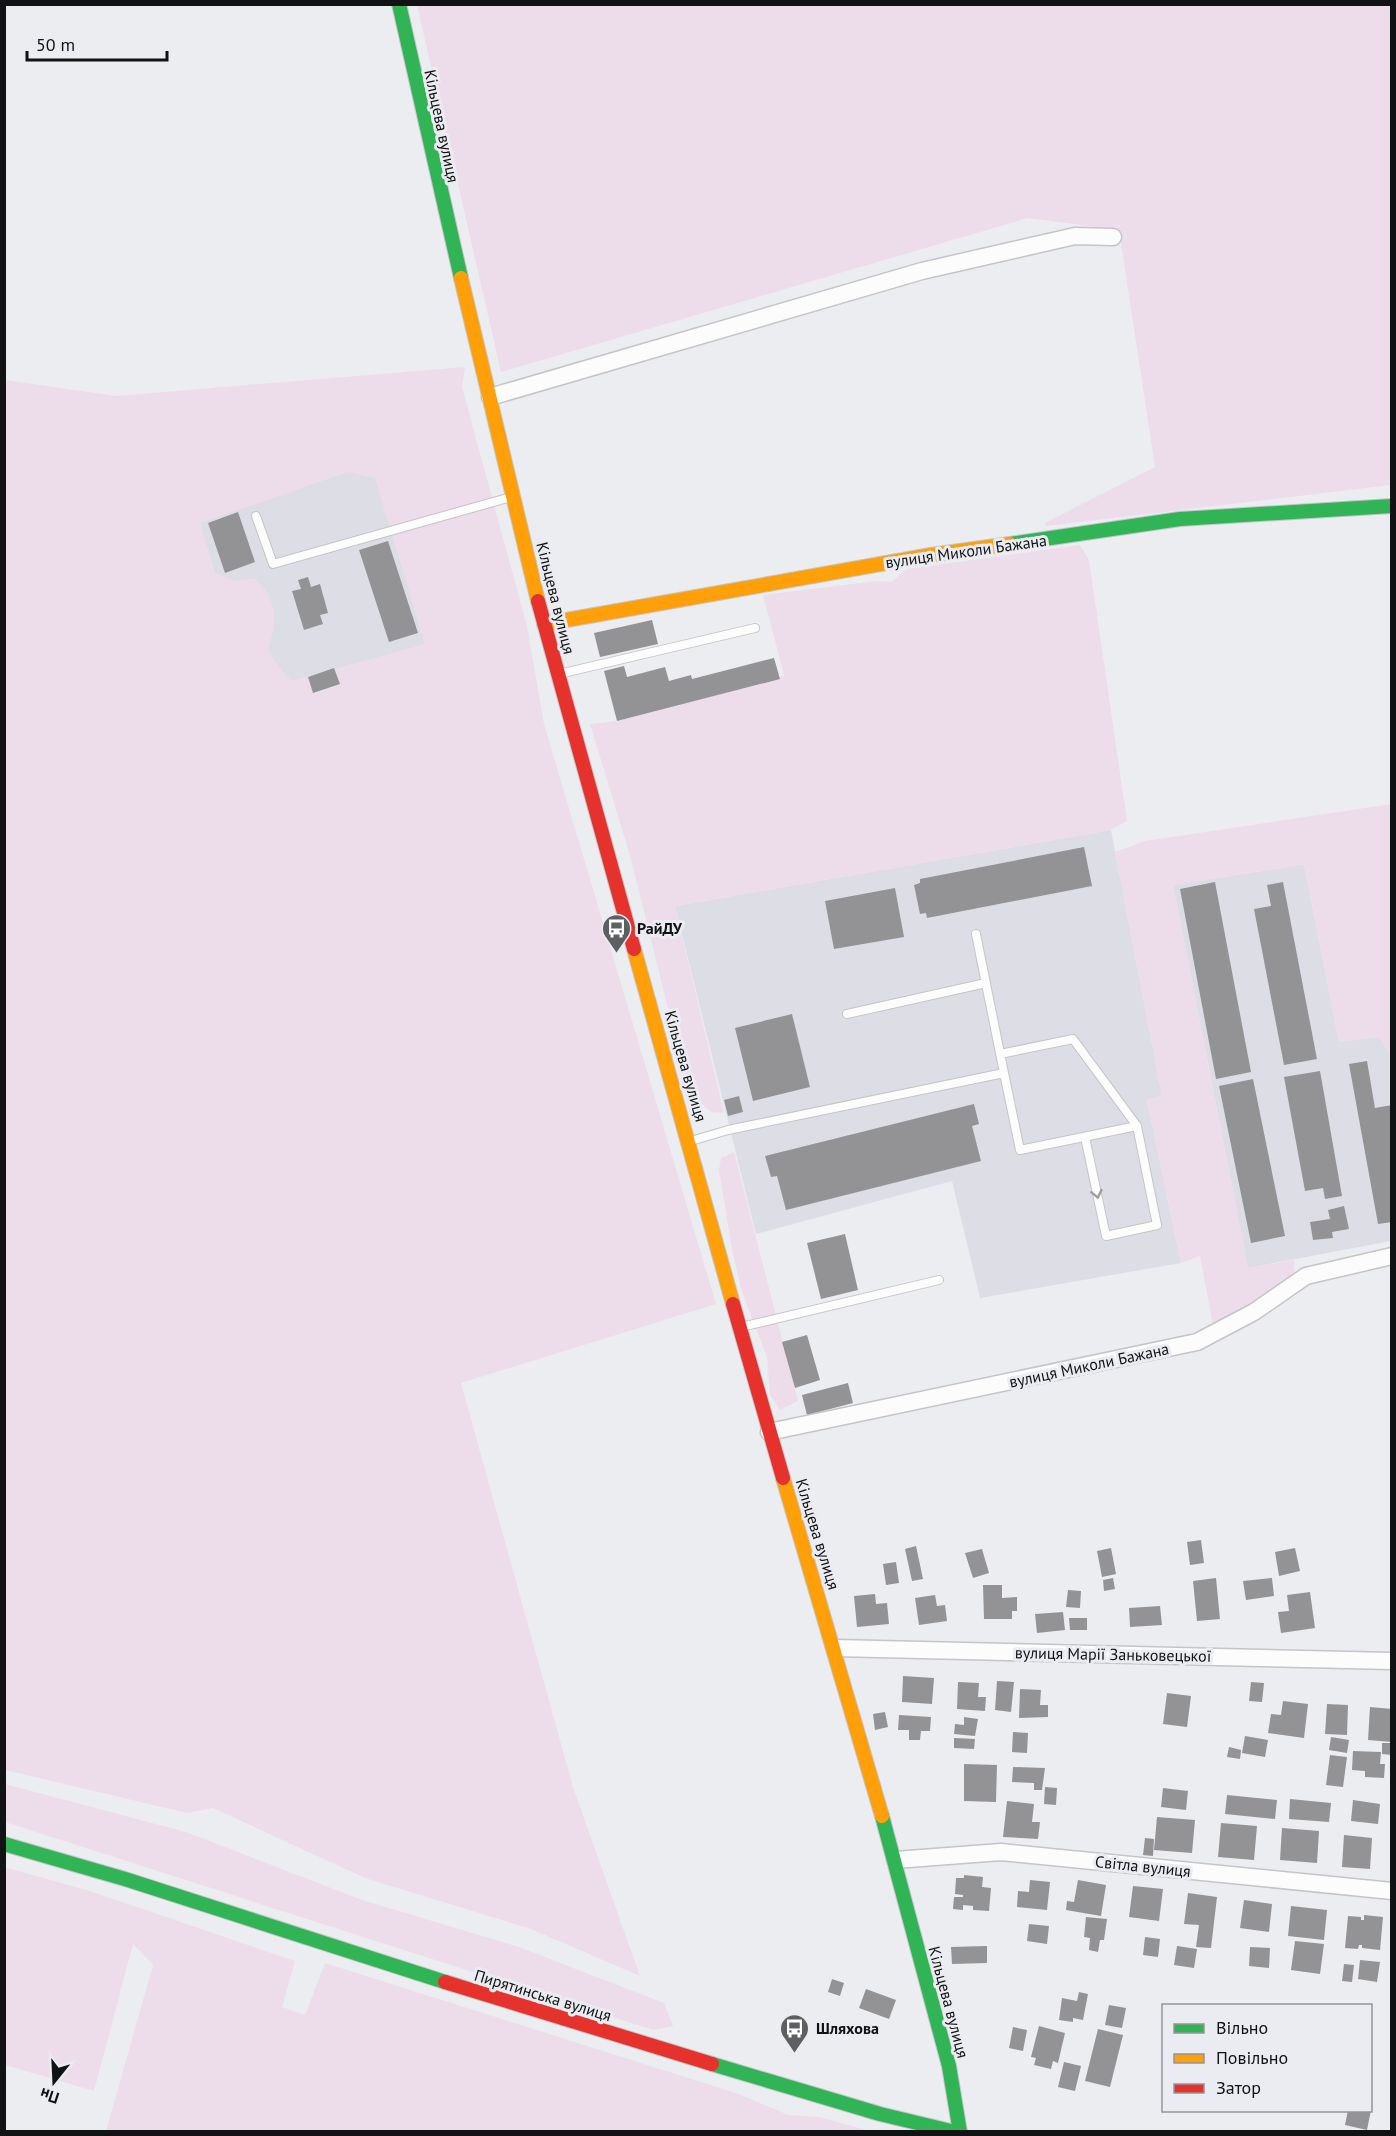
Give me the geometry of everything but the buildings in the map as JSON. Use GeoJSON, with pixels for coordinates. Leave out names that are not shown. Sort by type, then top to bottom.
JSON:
{"type":"FeatureCollection","features":[{"type":"Feature","properties":{"kind":"street","name":"Кільцева вулиця"},"geometry":{"type":"LineString","coordinates":[[399,4],[437,181],[544,624],[770,1432],[835,1648],[895,1860],[950,2066],[960,2132]]}},
{"type":"Feature","properties":{"kind":"street"},"geometry":{"type":"LineString","coordinates":[[490,397],[922,271],[1075,236],[1113,237]]}},
{"type":"Feature","properties":{"kind":"street","name":"вулиця Миколи Бажана"},"geometry":{"type":"LineString","coordinates":[[544,624],[920,557],[1180,519],[1392,506]]}},
{"type":"Feature","properties":{"kind":"street","name":"вулиця Миколи Бажана"},"geometry":{"type":"LineString","coordinates":[[770,1432],[1197,1342],[1254,1312],[1306,1276],[1392,1256]]}},
{"type":"Feature","properties":{"kind":"street","name":"вулиця Марії Заньковецької"},"geometry":{"type":"LineString","coordinates":[[835,1648],[1392,1661]]}},
{"type":"Feature","properties":{"kind":"street","name":"Пирятинська вулиця"},"geometry":{"type":"LineString","coordinates":[[4,1844],[125,1879],[321,1944],[608,2032],[880,2114],[955,2132]]}},
{"type":"Feature","properties":{"kind":"street","name":"Світла вулиця"},"geometry":{"type":"LineString","coordinates":[[895,1860],[1001,1852],[1392,1891]]}},
{"type":"Feature","properties":{"kind":"lane"},"geometry":{"type":"LineString","coordinates":[[256,516],[273,564],[514,496]]}},
{"type":"Feature","properties":{"kind":"lane"},"geometry":{"type":"LineString","coordinates":[[559,674],[755,628]]}},
{"type":"Feature","properties":{"kind":"lane"},"geometry":{"type":"LineString","coordinates":[[976,934],[1020,1150],[1137,1126]]}},
{"type":"Feature","properties":{"kind":"lane"},"geometry":{"type":"LineString","coordinates":[[847,1014],[986,983]]}},
{"type":"Feature","properties":{"kind":"lane"},"geometry":{"type":"LineString","coordinates":[[1000,1054],[1073,1039],[1137,1126],[1157,1225],[1106,1236],[1085,1137]]}},
{"type":"Feature","properties":{"kind":"lane"},"geometry":{"type":"LineString","coordinates":[[690,1141],[728,1130],[1004,1073]]}},
{"type":"Feature","properties":{"kind":"lane"},"geometry":{"type":"LineString","coordinates":[[741,1327],[939,1280]]}},
{"type":"Feature","properties":{"kind":"shaded area"},"geometry":{"type":"Polygon","coordinates":[[[417,5],[1391,5],[1391,485],[1046,526],[1045,523],[1155,467],[1119,230],[1028,218],[501,372],[417,5]]]}},
{"type":"Feature","properties":{"kind":"shaded area"},"geometry":{"type":"Polygon","coordinates":[[[465,367],[462,387],[527,626],[544,724],[716,1304],[461,1383],[573,1787],[640,1976],[531,1929],[365,1878],[213,1808],[187,1813],[5,1770],[5,380],[116,396],[465,367]],[[348,472],[200,523],[215,573],[235,581],[255,579],[268,595],[274,611],[274,620],[268,649],[275,662],[291,681],[425,644],[375,478],[348,472]]]}},
{"type":"Feature","properties":{"kind":"shaded area"},"geometry":{"type":"Polygon","coordinates":[[[401,440],[466,660],[249,719],[181,507],[401,440]]]}},
{"type":"Feature","properties":{"kind":"shaded area"},"geometry":{"type":"Polygon","coordinates":[[[1080,545],[1089,560],[1127,821],[1111,830],[675,906],[724,1113],[711,1112],[689,1093],[631,859],[590,724],[617,721],[780,678],[784,675],[763,595],[876,581],[891,582],[907,569],[1080,545]]]}},
{"type":"Feature","properties":{"kind":"shaded area"},"geometry":{"type":"Polygon","coordinates":[[[1391,804],[1391,1055],[1379,1037],[1339,1042],[1304,864],[1173,885],[1248,1268],[1294,1260],[1294,1274],[1258,1301],[1213,1325],[1200,1256],[1181,1263],[1147,1100],[1162,1095],[1115,852],[1145,841],[1391,804]]]}},
{"type":"Feature","properties":{"kind":"shaded area"},"geometry":{"type":"Polygon","coordinates":[[[1111,830],[1162,1096],[1147,1100],[1181,1263],[980,1298],[952,1181],[756,1234],[675,906],[1111,830]]]}},
{"type":"Feature","properties":{"kind":"shaded area"},"geometry":{"type":"Polygon","coordinates":[[[1304,864],[1339,1042],[1379,1037],[1391,1055],[1391,1241],[1248,1268],[1173,885],[1304,864]]]}},
{"type":"Feature","properties":{"kind":"shaded area"},"geometry":{"type":"Polygon","coordinates":[[[734,1152],[798,1401],[780,1410],[770,1395],[767,1357],[742,1292],[732,1250],[719,1170],[721,1158],[734,1152]]]}},
{"type":"Feature","properties":{"kind":"shaded area"},"geometry":{"type":"Polygon","coordinates":[[[5,1784],[186,1832],[362,1900],[519,1947],[664,2003],[673,2026],[653,2030],[5,1822],[5,1784]]]}},
{"type":"Feature","properties":{"kind":"shaded area"},"geometry":{"type":"Polygon","coordinates":[[[4,1867],[90,1891],[295,1961],[282,2007],[305,2015],[325,1963],[739,2094],[788,2115],[819,2117],[870,2131],[106,2131],[153,1965],[133,1944],[94,2091],[5,2065],[4,1867]]]}},
{"type":"Feature","properties":{"kind":"traffic: fast"},"geometry":{"type":"LineString","coordinates":[[399,4],[461,278]]}},
{"type":"Feature","properties":{"kind":"traffic: fast"},"geometry":{"type":"LineString","coordinates":[[1010,544],[1180,519],[1392,506]]}},
{"type":"Feature","properties":{"kind":"traffic: fast"},"geometry":{"type":"LineString","coordinates":[[882,1816],[949,2066],[960,2132]]}},
{"type":"Feature","properties":{"kind":"traffic: fast"},"geometry":{"type":"LineString","coordinates":[[4,1844],[125,1879],[445,1982]]}},
{"type":"Feature","properties":{"kind":"traffic: fast"},"geometry":{"type":"LineString","coordinates":[[712,2064],[880,2114],[955,2132]]}},
{"type":"Feature","properties":{"kind":"traffic: slow"},"geometry":{"type":"LineString","coordinates":[[461,278],[538,601]]}},
{"type":"Feature","properties":{"kind":"traffic: slow"},"geometry":{"type":"LineString","coordinates":[[544,624],[931,555],[1010,544]]}},
{"type":"Feature","properties":{"kind":"traffic: slow"},"geometry":{"type":"LineString","coordinates":[[634,949],[733,1304]]}},
{"type":"Feature","properties":{"kind":"traffic: slow"},"geometry":{"type":"LineString","coordinates":[[783,1478],[882,1816]]}},
{"type":"Feature","properties":{"kind":"traffic: jam"},"geometry":{"type":"LineString","coordinates":[[538,601],[634,949]]}},
{"type":"Feature","properties":{"kind":"traffic: jam"},"geometry":{"type":"LineString","coordinates":[[733,1304],[783,1478]]}},
{"type":"Feature","properties":{"kind":"traffic: jam"},"geometry":{"type":"LineString","coordinates":[[445,1982],[712,2064]]}},
{"type":"Feature","properties":{"kind":"place","name":"РайДУ"},"geometry":{"type":"Point","coordinates":[616,954]}},
{"type":"Feature","properties":{"kind":"place","name":"Шляхова"},"geometry":{"type":"Point","coordinates":[795,2054]}}]}
